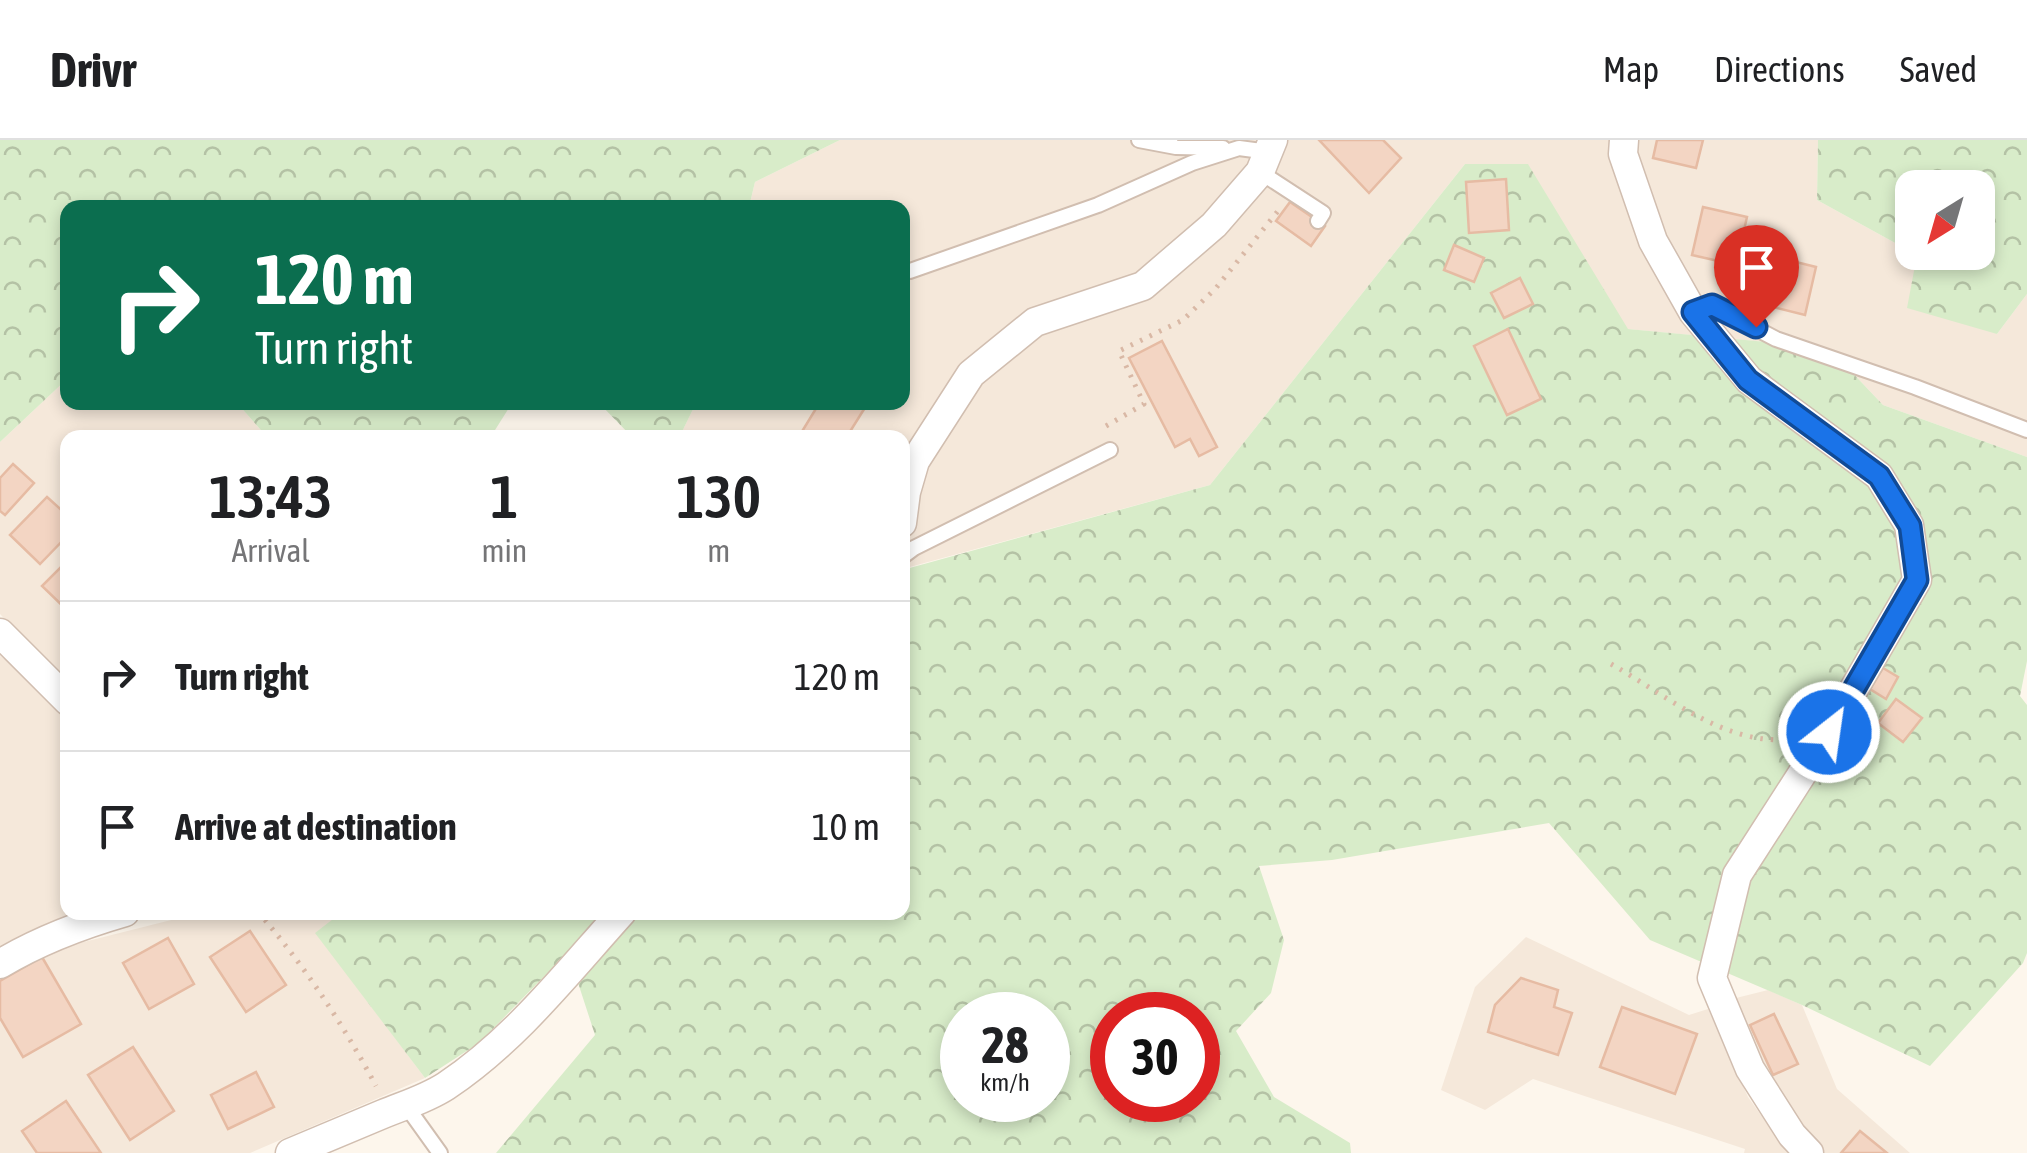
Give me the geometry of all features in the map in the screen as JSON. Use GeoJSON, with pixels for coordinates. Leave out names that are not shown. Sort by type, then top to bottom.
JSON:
{"type":"FeatureCollection","features":[{"type":"Feature","properties":{"kind":"street"},"geometry":{"type":"LineString","coordinates":[[1624,140],[1624,154],[1653,240],[1693,312],[1748,380],[1879,476],[1910,526],[1917,580],[1829,732],[1737,875],[1712,978],[1750,1069],[1801,1144]]}},
{"type":"Feature","properties":{"kind":"street"},"geometry":{"type":"LineString","coordinates":[[910,478],[915,461],[971,374],[1035,322],[1143,286],[1214,225],[1267,155]]}},
{"type":"Feature","properties":{"kind":"street"},"geometry":{"type":"LineString","coordinates":[[0,633],[60,693]]}},
{"type":"Feature","properties":{"kind":"street"},"geometry":{"type":"LineString","coordinates":[[0,964],[32,945],[100,920]]}},
{"type":"Feature","properties":{"kind":"street"},"geometry":{"type":"LineString","coordinates":[[290,1153],[445,1087],[533,1011],[615,920]]}},
{"type":"Feature","properties":{"kind":"lane"},"geometry":{"type":"LineString","coordinates":[[1139,140],[1176,147],[1239,148],[1267,155],[1323,213],[1318,221]]}},
{"type":"Feature","properties":{"kind":"lane"},"geometry":{"type":"LineString","coordinates":[[910,271],[1098,205],[1192,163],[1239,148]]}},
{"type":"Feature","properties":{"kind":"lane"},"geometry":{"type":"LineString","coordinates":[[1693,312],[1712,305],[1776,339],[1915,386],[2027,430]]}},
{"type":"Feature","properties":{"kind":"lane"},"geometry":{"type":"LineString","coordinates":[[910,551],[1110,450]]}},
{"type":"Feature","properties":{"kind":"lane"},"geometry":{"type":"LineString","coordinates":[[398,1109],[440,1153]]}},
{"type":"Feature","properties":{"kind":"path"},"geometry":{"type":"LineString","coordinates":[[1110,450],[1096,432],[1144,404],[1119,352],[1183,320],[1216,288],[1287,201]]}},
{"type":"Feature","properties":{"kind":"path"},"geometry":{"type":"LineString","coordinates":[[1611,664],[1720,728],[1760,741],[1829,732]]}},
{"type":"Feature","properties":{"kind":"path"},"geometry":{"type":"LineString","coordinates":[[265,920],[287,945],[398,1109]]}},
{"type":"Feature","properties":{"kind":"shaded area"},"geometry":{"type":"Polygon","coordinates":[[[840,140],[1818,140],[1817,200],[1895,243],[1895,270],[1932,270],[1997,334],[2027,294],[2027,457],[1883,405],[1829,348],[1627,329],[1528,165],[1465,164],[1210,485],[910,567],[910,430],[683,430],[693,410],[910,410],[910,200],[751,200],[755,182],[840,140]]]}},
{"type":"Feature","properties":{"kind":"shaded area"},"geometry":{"type":"Polygon","coordinates":[[[60,386],[60,410],[243,410],[261,430],[60,430],[60,678],[0,614],[0,442],[60,386]]]}},
{"type":"Feature","properties":{"kind":"shaded area"},"geometry":{"type":"Polygon","coordinates":[[[0,656],[35,681],[60,707],[60,920],[70,920],[0,951],[0,656]]]}},
{"type":"Feature","properties":{"kind":"shaded area"},"geometry":{"type":"Polygon","coordinates":[[[171,920],[333,920],[316,933],[425,1078],[250,1153],[0,1153],[0,981],[56,949],[171,920]]]}},
{"type":"Feature","properties":{"kind":"shaded area"},"geometry":{"type":"Polygon","coordinates":[[[1526,937],[1689,1015],[1708,1009],[1748,1097],[1788,1153],[1744,1153],[1745,1149],[1533,1079],[1485,1110],[1441,1090],[1475,987],[1526,937]]]}},
{"type":"Feature","properties":{"kind":"shaded area"},"geometry":{"type":"Polygon","coordinates":[[[1768,990],[1802,1005],[1837,1089],[1910,1153],[1818,1153],[1769,1087],[1728,1000],[1768,990]]]}},
{"type":"Feature","properties":{"kind":"green space"},"geometry":{"type":"Polygon","coordinates":[[[0,140],[840,140],[755,182],[751,200],[60,200],[60,386],[0,442],[0,140]]]}},
{"type":"Feature","properties":{"kind":"green space"},"geometry":{"type":"Polygon","coordinates":[[[1818,140],[2027,140],[2027,294],[1997,334],[1907,308],[1914,270],[1995,270],[1995,170],[1895,170],[1895,243],[1817,200],[1818,140]]]}},
{"type":"Feature","properties":{"kind":"green space"},"geometry":{"type":"Polygon","coordinates":[[[1465,164],[1528,164],[1628,329],[1829,348],[1883,405],[2027,457],[2027,661],[2020,696],[2027,705],[2027,953],[2023,963],[1930,1066],[1802,1005],[1650,940],[1549,823],[1332,860],[1259,866],[1284,940],[1271,993],[1236,1031],[1274,1097],[1350,1143],[1351,1153],[496,1153],[595,1035],[568,952],[479,1043],[425,1078],[315,933],[332,920],[910,920],[910,568],[1210,485],[1465,164]]]}},
{"type":"Feature","properties":{"kind":"green space"},"geometry":{"type":"Polygon","coordinates":[[[243,410],[508,410],[495,430],[261,430],[243,410]]]}},
{"type":"Feature","properties":{"kind":"green space"},"geometry":{"type":"Polygon","coordinates":[[[606,410],[693,410],[683,430],[625,430],[606,410]]]}},
{"type":"Feature","properties":{"kind":"building"},"geometry":{"type":"Polygon","coordinates":[[[1319,140],[1383,140],[1401,158],[1369,193],[1319,140]]]}},
{"type":"Feature","properties":{"kind":"building"},"geometry":{"type":"Polygon","coordinates":[[[1657,140],[1703,140],[1696,168],[1653,158],[1657,140]]]}},
{"type":"Feature","properties":{"kind":"building"},"geometry":{"type":"Polygon","coordinates":[[[1506,179],[1509,230],[1469,233],[1466,182],[1506,179]]]}},
{"type":"Feature","properties":{"kind":"building"},"geometry":{"type":"Polygon","coordinates":[[[1290,202],[1325,226],[1311,246],[1276,221],[1290,202]]]}},
{"type":"Feature","properties":{"kind":"building"},"geometry":{"type":"Polygon","coordinates":[[[1703,207],[1747,217],[1736,265],[1692,255],[1703,207]]]}},
{"type":"Feature","properties":{"kind":"building"},"geometry":{"type":"Polygon","coordinates":[[[1454,245],[1484,258],[1474,282],[1444,270],[1454,245]]]}},
{"type":"Feature","properties":{"kind":"building"},"geometry":{"type":"Polygon","coordinates":[[[1772,256],[1816,267],[1805,315],[1761,304],[1772,256]]]}},
{"type":"Feature","properties":{"kind":"building"},"geometry":{"type":"Polygon","coordinates":[[[1520,278],[1533,304],[1504,318],[1491,293],[1520,278]]]}},
{"type":"Feature","properties":{"kind":"building"},"geometry":{"type":"Polygon","coordinates":[[[1508,329],[1541,399],[1507,415],[1474,346],[1508,329]]]}},
{"type":"Feature","properties":{"kind":"building"},"geometry":{"type":"Polygon","coordinates":[[[1162,341],[1217,447],[1199,456],[1190,439],[1175,447],[1129,358],[1162,341]]]}},
{"type":"Feature","properties":{"kind":"building"},"geometry":{"type":"Polygon","coordinates":[[[815,410],[864,410],[851,430],[803,430],[815,410]]]}},
{"type":"Feature","properties":{"kind":"building"},"geometry":{"type":"Polygon","coordinates":[[[13,464],[34,483],[5,515],[0,511],[0,478],[13,464]]]}},
{"type":"Feature","properties":{"kind":"building"},"geometry":{"type":"Polygon","coordinates":[[[47,497],[60,509],[60,543],[40,564],[10,535],[47,497]]]}},
{"type":"Feature","properties":{"kind":"building"},"geometry":{"type":"Polygon","coordinates":[[[60,568],[60,603],[42,586],[60,568]]]}},
{"type":"Feature","properties":{"kind":"building"},"geometry":{"type":"Polygon","coordinates":[[[1883,668],[1898,677],[1886,699],[1870,689],[1883,668]]]}},
{"type":"Feature","properties":{"kind":"building"},"geometry":{"type":"Polygon","coordinates":[[[1896,699],[1922,718],[1903,742],[1878,723],[1896,699]]]}},
{"type":"Feature","properties":{"kind":"building"},"geometry":{"type":"Polygon","coordinates":[[[250,931],[286,985],[246,1012],[210,957],[250,931]]]}},
{"type":"Feature","properties":{"kind":"building"},"geometry":{"type":"Polygon","coordinates":[[[168,938],[194,984],[149,1009],[123,963],[168,938]]]}},
{"type":"Feature","properties":{"kind":"building"},"geometry":{"type":"Polygon","coordinates":[[[42,957],[81,1024],[23,1057],[0,1018],[0,981],[42,957]]]}},
{"type":"Feature","properties":{"kind":"building"},"geometry":{"type":"Polygon","coordinates":[[[1521,978],[1558,990],[1554,1007],[1572,1013],[1558,1055],[1488,1032],[1495,1005],[1521,978]]]}},
{"type":"Feature","properties":{"kind":"building"},"geometry":{"type":"Polygon","coordinates":[[[1622,1007],[1697,1034],[1675,1094],[1600,1067],[1622,1007]]]}},
{"type":"Feature","properties":{"kind":"building"},"geometry":{"type":"Polygon","coordinates":[[[1774,1014],[1798,1064],[1773,1075],[1750,1025],[1774,1014]]]}},
{"type":"Feature","properties":{"kind":"building"},"geometry":{"type":"Polygon","coordinates":[[[133,1047],[174,1111],[130,1140],[88,1075],[133,1047]]]}},
{"type":"Feature","properties":{"kind":"building"},"geometry":{"type":"Polygon","coordinates":[[[256,1072],[274,1107],[228,1129],[211,1095],[256,1072]]]}},
{"type":"Feature","properties":{"kind":"building"},"geometry":{"type":"Polygon","coordinates":[[[66,1101],[101,1153],[37,1153],[22,1131],[66,1101]]]}},
{"type":"Feature","properties":{"kind":"building"},"geometry":{"type":"Polygon","coordinates":[[[1860,1131],[1887,1153],[1841,1153],[1860,1131]]]}},
{"type":"Feature","properties":{"kind":"route"},"geometry":{"type":"LineString","coordinates":[[1756,327],[1712,305],[1693,312],[1748,380],[1879,476],[1910,526],[1917,580],[1829,732]]}}]}
